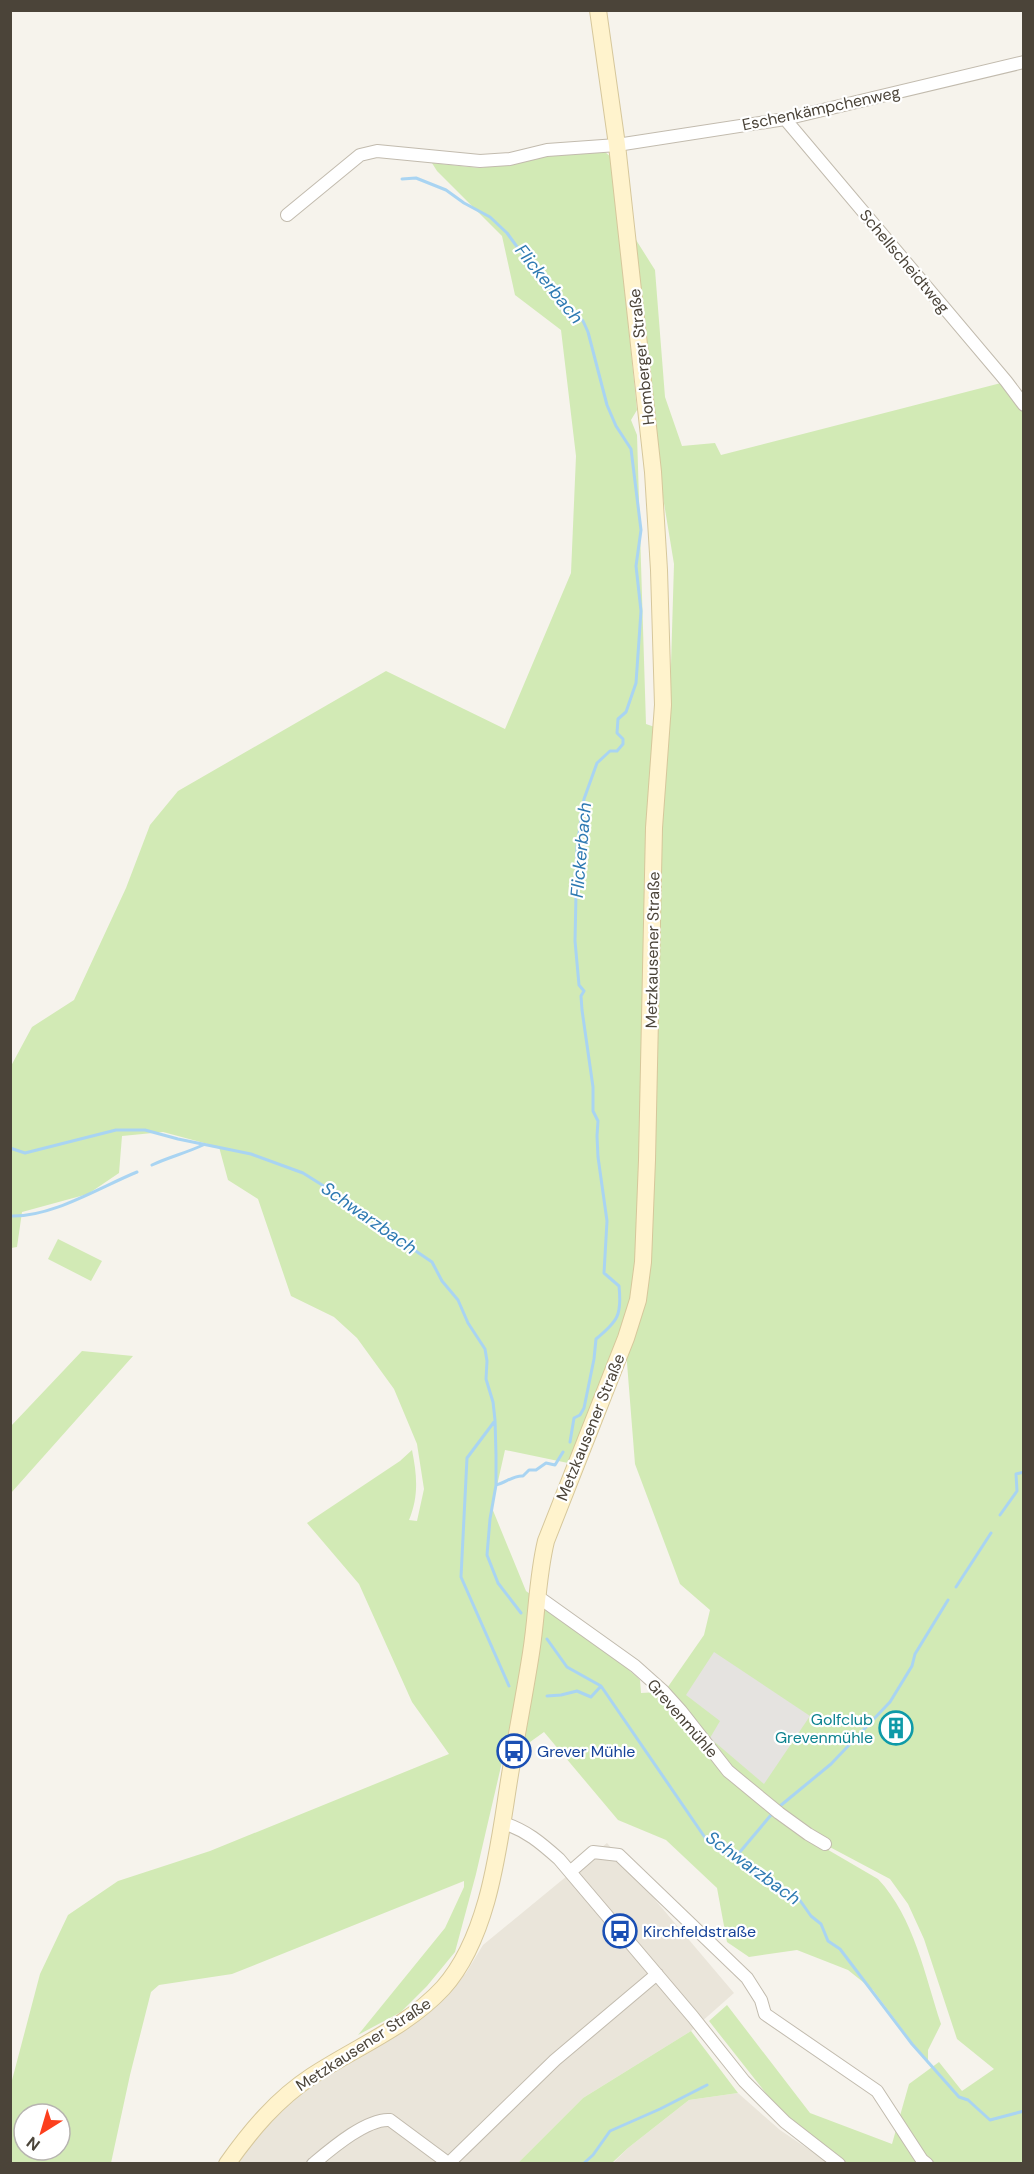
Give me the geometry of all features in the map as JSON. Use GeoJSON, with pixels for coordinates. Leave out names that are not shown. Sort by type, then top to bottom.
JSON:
{"type":"FeatureCollection","features":[{"type":"Feature","properties":{"kind":"main road","name":"Homberger Straße"},"geometry":{"type":"LineString","coordinates":[[598,10],[617,145],[653,472],[659,570]]}},
{"type":"Feature","properties":{"kind":"main road","name":"Metzkausener Straße"},"geometry":{"type":"LineString","coordinates":[[227,2163],[253,2128],[292,2090],[414,2014],[431,2000],[456,1972],[475,1936],[481,1918],[502,1823],[531,1651],[542,1560],[553,1520],[626,1338],[640,1291],[647,1160],[654,828],[663,705],[659,570]]}},
{"type":"Feature","properties":{"kind":"street","name":"Eschenkämpchenweg"},"geometry":{"type":"LineString","coordinates":[[617,145],[785,119],[1023,62]]}},
{"type":"Feature","properties":{"kind":"street","name":"Schellscheidtweg"},"geometry":{"type":"LineString","coordinates":[[785,119],[1006,381],[1023,405]]}},
{"type":"Feature","properties":{"kind":"street"},"geometry":{"type":"LineString","coordinates":[[287,215],[360,156],[377,151],[480,162],[510,159],[547,150],[617,145]]}},
{"type":"Feature","properties":{"kind":"street","name":"Grevenmühle"},"geometry":{"type":"LineString","coordinates":[[537,1596],[635,1666],[681,1711],[728,1771],[794,1823],[825,1844]]}},
{"type":"Feature","properties":{"kind":"street"},"geometry":{"type":"LineString","coordinates":[[502,1823],[519,1828],[534,1837],[570,1872],[744,2081],[785,2122],[839,2163]]}},
{"type":"Feature","properties":{"kind":"street"},"geometry":{"type":"LineString","coordinates":[[570,1872],[593,1852],[618,1856],[747,1978],[765,2014],[877,2091],[922,2160],[927,2163]]}},
{"type":"Feature","properties":{"kind":"street"},"geometry":{"type":"LineString","coordinates":[[313,2163],[356,2132],[382,2119],[390,2120],[448,2163],[555,2060],[657,1974]]}},
{"type":"Feature","properties":{"kind":"shaded area"},"geometry":{"type":"Polygon","coordinates":[[[714,1652],[810,1716],[764,1784],[710,1738],[720,1721],[686,1695],[714,1652]]]}},
{"type":"Feature","properties":{"kind":"shaded area"},"geometry":{"type":"Polygon","coordinates":[[[607,1843],[734,1993],[691,2031],[583,2098],[518,2163],[234,2164],[274,2114],[313,2083],[439,2003],[466,1973],[483,1945],[607,1843]]]}},
{"type":"Feature","properties":{"kind":"shaded area"},"geometry":{"type":"Polygon","coordinates":[[[738,2093],[780,2130],[829,2163],[612,2164],[628,2148],[689,2100],[738,2093]]]}},
{"type":"Feature","properties":{"kind":"green space"},"geometry":{"type":"Polygon","coordinates":[[[605,152],[611,157],[637,410],[631,420],[637,435],[646,724],[669,732],[674,564],[648,406],[631,232],[655,270],[665,397],[682,446],[715,443],[721,455],[1001,383],[1023,412],[1023,2163],[847,2163],[783,2115],[709,2021],[727,2005],[810,2113],[892,2144],[909,2084],[939,2062],[962,2091],[994,2069],[957,2039],[924,1939],[908,1904],[890,1879],[809,1836],[751,1795],[663,1694],[704,1635],[710,1610],[680,1584],[635,1464],[627,1363],[622,1336],[568,1463],[505,1450],[492,1508],[526,1591],[567,1622],[593,1637],[640,1680],[641,1693],[659,1692],[724,1776],[806,1837],[878,1879],[901,1911],[910,1929],[941,2024],[928,2050],[928,2064],[873,1990],[848,1970],[797,1950],[749,1957],[727,1942],[717,1888],[666,1840],[618,1820],[544,1732],[502,1762],[455,1952],[427,1986],[401,2012],[358,2035],[445,1928],[464,1887],[464,1881],[232,1974],[159,1985],[151,1992],[111,2163],[11,2164],[11,2084],[40,1974],[68,1915],[118,1881],[210,1851],[449,1754],[412,1702],[359,1584],[307,1523],[400,1461],[412,1450],[416,1485],[409,1520],[417,1521],[424,1489],[417,1444],[394,1389],[357,1338],[334,1317],[291,1296],[258,1199],[228,1180],[219,1147],[163,1132],[122,1136],[119,1173],[88,1194],[22,1212],[17,1247],[11,1248],[11,1066],[32,1027],[74,1000],[126,888],[150,825],[178,791],[386,671],[505,729],[571,573],[576,456],[561,330],[515,295],[502,236],[437,171],[432,163],[480,168],[556,155],[605,152]]]}},
{"type":"Feature","properties":{"kind":"green space"},"geometry":{"type":"Polygon","coordinates":[[[58,1239],[102,1261],[91,1281],[48,1259],[58,1239]]]}},
{"type":"Feature","properties":{"kind":"green space"},"geometry":{"type":"Polygon","coordinates":[[[82,1351],[133,1356],[11,1493],[11,1426],[82,1351]]]}},
{"type":"Feature","properties":{"kind":"green space"},"geometry":{"type":"Polygon","coordinates":[[[691,2031],[738,2093],[689,2100],[612,2163],[518,2163],[583,2098],[691,2031]]]}},
{"type":"Feature","properties":{"kind":"waterway","name":"Flickerbach"},"geometry":{"type":"LineString","coordinates":[[402,179],[416,178],[446,190],[490,217],[507,233],[542,281],[583,321],[607,405],[616,426],[631,449],[641,530],[636,566],[641,611],[636,683],[626,712],[618,719],[617,733],[623,739],[623,744],[617,751],[610,751],[597,763],[584,799],[577,847],[575,941],[579,985],[584,991],[581,996],[582,1010],[593,1087],[593,1111],[598,1121],[598,1157],[607,1221],[604,1273],[619,1286],[620,1304],[614,1322],[596,1339],[584,1408],[580,1415],[574,1418],[570,1442]]}},
{"type":"Feature","properties":{"kind":"waterway","name":"Schwarzbach"},"geometry":{"type":"LineString","coordinates":[[10,1148],[25,1153],[116,1130],[145,1130],[251,1154],[303,1173],[386,1225],[404,1243],[432,1262],[442,1281],[458,1300],[468,1323],[485,1349],[486,1379],[493,1402],[495,1420],[496,1455],[496,1485],[487,1555],[498,1583],[521,1613]]}},
{"type":"Feature","properties":{"kind":"waterway"},"geometry":{"type":"LineString","coordinates":[[152,1165],[203,1145]]}},
{"type":"Feature","properties":{"kind":"waterway"},"geometry":{"type":"LineString","coordinates":[[10,1216],[26,1215],[58,1207],[137,1172]]}},
{"type":"Feature","properties":{"kind":"waterway"},"geometry":{"type":"LineString","coordinates":[[494,1422],[467,1458],[461,1577],[509,1686]]}},
{"type":"Feature","properties":{"kind":"waterway","name":"Flickerbach"},"geometry":{"type":"LineString","coordinates":[[496,1485],[523,1476],[529,1470],[536,1470],[546,1463],[555,1465],[563,1452]]}},
{"type":"Feature","properties":{"kind":"waterway"},"geometry":{"type":"LineString","coordinates":[[1000,1515],[1017,1491],[1016,1474],[1024,1472]]}},
{"type":"Feature","properties":{"kind":"waterway"},"geometry":{"type":"LineString","coordinates":[[956,1587],[991,1533]]}},
{"type":"Feature","properties":{"kind":"waterway"},"geometry":{"type":"LineString","coordinates":[[780,1806],[831,1764],[890,1702],[912,1666],[915,1654],[948,1600]]}},
{"type":"Feature","properties":{"kind":"waterway","name":"Schwarzbach"},"geometry":{"type":"LineString","coordinates":[[547,1639],[567,1667],[601,1686],[706,1839],[799,1899],[811,1916],[821,1924],[828,1941],[840,1949],[912,2044],[959,2097],[968,2100],[990,2120],[1024,2111]]}},
{"type":"Feature","properties":{"kind":"waterway"},"geometry":{"type":"LineString","coordinates":[[547,1696],[577,1691],[591,1697],[601,1686]]}},
{"type":"Feature","properties":{"kind":"waterway"},"geometry":{"type":"LineString","coordinates":[[734,1859],[771,1815]]}},
{"type":"Feature","properties":{"kind":"waterway"},"geometry":{"type":"LineString","coordinates":[[583,2164],[593,2155],[610,2131],[707,2085]]}},
{"type":"Feature","properties":{"kind":"place","name":"Golfclub Grevenmühle"},"geometry":{"type":"Point","coordinates":[896,1728]}},
{"type":"Feature","properties":{"kind":"place","name":"Grever Mühle"},"geometry":{"type":"Point","coordinates":[514,1751]}},
{"type":"Feature","properties":{"kind":"place","name":"Kirchfeldstraße"},"geometry":{"type":"Point","coordinates":[620,1931]}}]}
